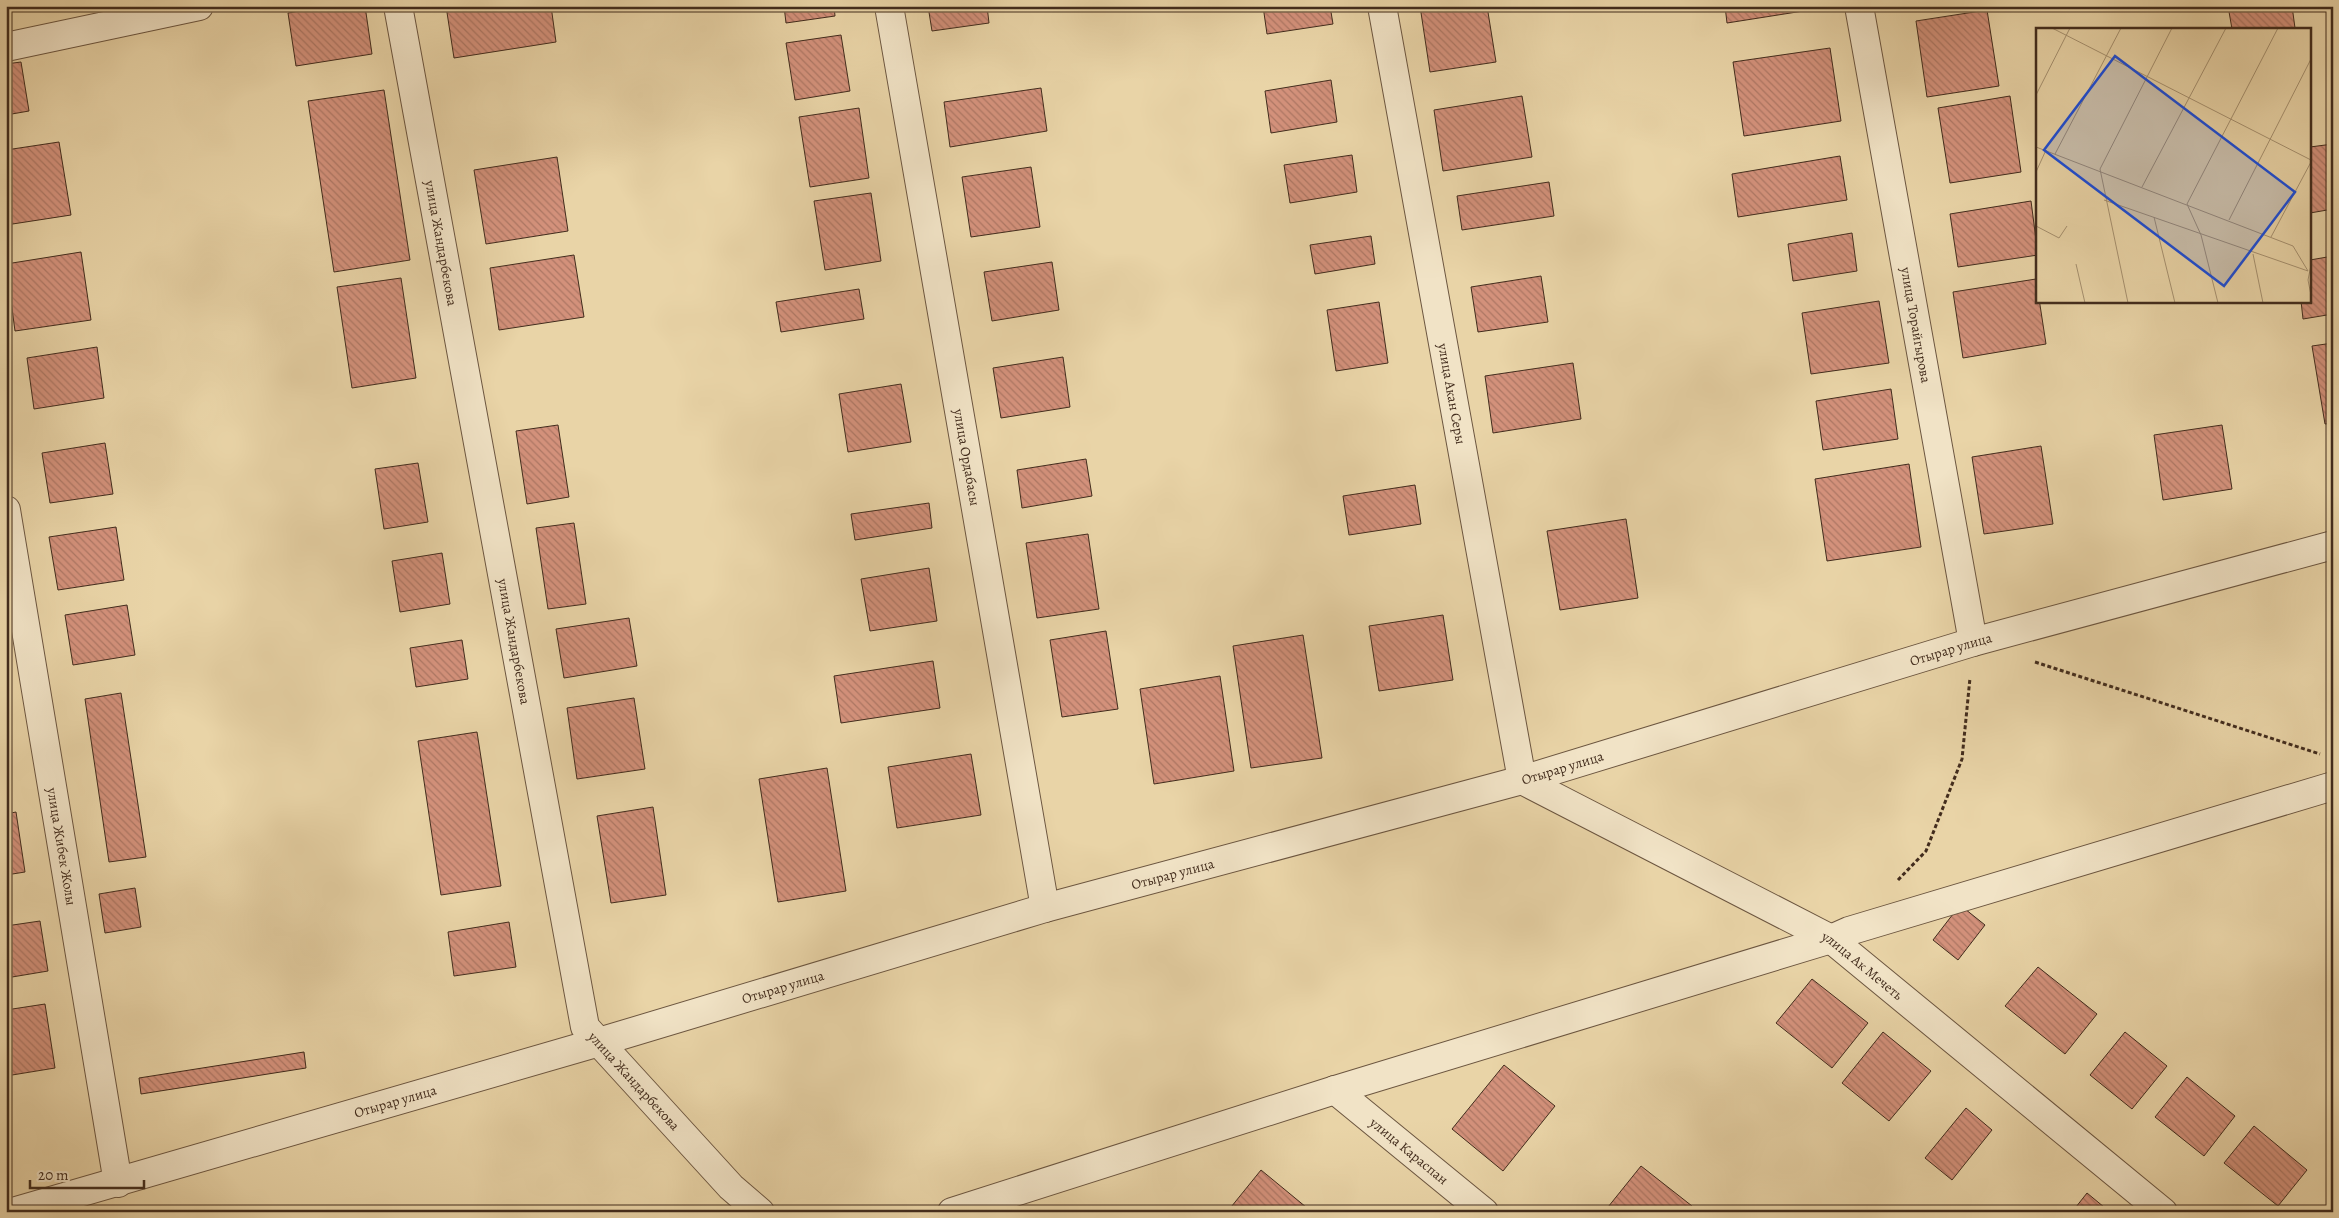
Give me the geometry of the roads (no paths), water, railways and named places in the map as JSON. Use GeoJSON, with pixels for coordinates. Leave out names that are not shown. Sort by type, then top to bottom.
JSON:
{"type":"FeatureCollection","features":[{"type":"Feature","properties":{"kind":"street"},"geometry":{"type":"LineString","coordinates":[[6,47],[199,6]]}},
{"type":"Feature","properties":{"kind":"street","name":"улица Жандарбекова"},"geometry":{"type":"LineString","coordinates":[[398,6],[585,1027],[731,1187],[760,1212]]}},
{"type":"Feature","properties":{"kind":"street","name":"улица Ордабасы"},"geometry":{"type":"LineString","coordinates":[[889,6],[1045,908]]}},
{"type":"Feature","properties":{"kind":"street","name":"улица Акан Серы"},"geometry":{"type":"LineString","coordinates":[[1382,6],[1522,780]]}},
{"type":"Feature","properties":{"kind":"street","name":"улица Торайгырова"},"geometry":{"type":"LineString","coordinates":[[1859,6],[1973,642]]}},
{"type":"Feature","properties":{"kind":"street","name":"улица Жибек Жолы"},"geometry":{"type":"LineString","coordinates":[[6,510],[118,1183]]}},
{"type":"Feature","properties":{"kind":"street","name":"Отырар улица"},"geometry":{"type":"LineString","coordinates":[[18,1211],[599,1042],[1045,908],[1522,780],[1973,642],[2333,545]]}},
{"type":"Feature","properties":{"kind":"street","name":"улица Ак Мечеть"},"geometry":{"type":"LineString","coordinates":[[1522,780],[1831,939],[2163,1212]]}},
{"type":"Feature","properties":{"kind":"street"},"geometry":{"type":"LineString","coordinates":[[952,1212],[1334,1090],[1831,939],[1849,931],[2333,786]]}},
{"type":"Feature","properties":{"kind":"street","name":"улица Караспан"},"geometry":{"type":"LineString","coordinates":[[1334,1090],[1484,1212]]}}]}
